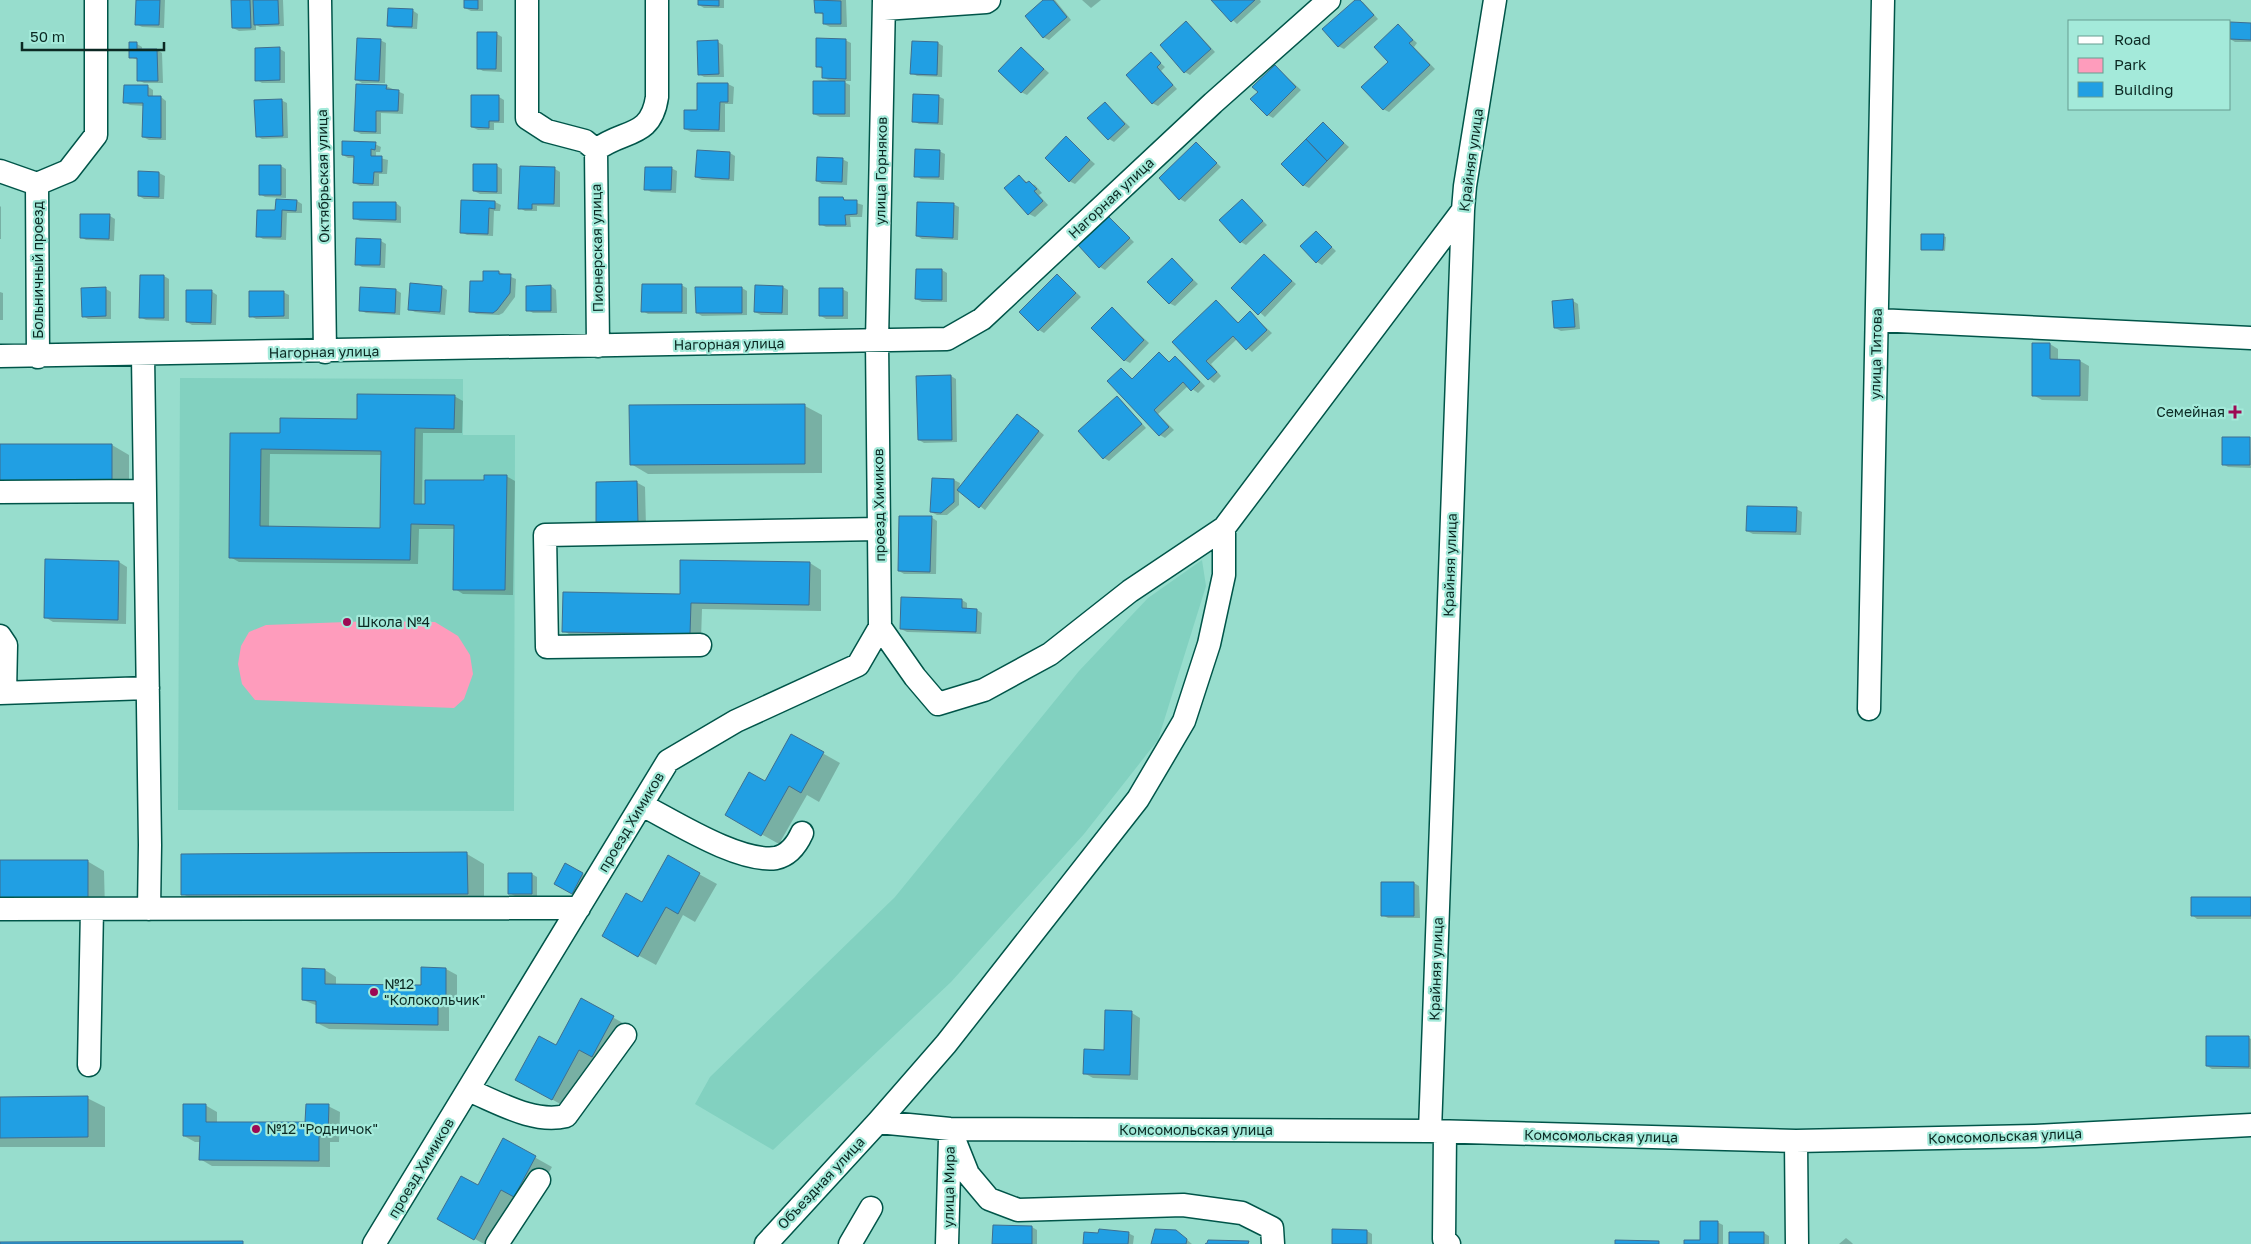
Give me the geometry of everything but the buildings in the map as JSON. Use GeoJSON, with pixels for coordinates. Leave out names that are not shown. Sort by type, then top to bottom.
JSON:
{"type":"FeatureCollection","features":[{"type":"Feature","properties":{"kind":"street","name":"Больничный проезд"},"geometry":{"type":"LineString","coordinates":[[0,171],[37,184],[68,171],[96,135],[96,0]]}},
{"type":"Feature","properties":{"kind":"street","name":"Октябрьская улица"},"geometry":{"type":"LineString","coordinates":[[320,0],[325,352]]}},
{"type":"Feature","properties":{"kind":"street"},"geometry":{"type":"LineString","coordinates":[[527,0],[527,118],[547,131],[585,141],[596,150],[605,143],[632,133],[649,123],[655,112],[657,98],[657,0]]}},
{"type":"Feature","properties":{"kind":"street"},"geometry":{"type":"LineString","coordinates":[[884,4],[986,2],[989,0]]}},
{"type":"Feature","properties":{"kind":"street","name":"Нагорная улица"},"geometry":{"type":"LineString","coordinates":[[0,356],[325,352],[947,339],[982,319],[1213,103],[1329,0]]}},
{"type":"Feature","properties":{"kind":"street","name":"Крайняя улица"},"geometry":{"type":"LineString","coordinates":[[1449,1244],[1444,1239],[1437,1132],[1463,210],[1495,0]]}},
{"type":"Feature","properties":{"kind":"street","name":"улица Титова"},"geometry":{"type":"LineString","coordinates":[[1869,708],[1883,0]]}},
{"type":"Feature","properties":{"kind":"street","name":"улица Горняков"},"geometry":{"type":"LineString","coordinates":[[877,341],[884,4]]}},
{"type":"Feature","properties":{"kind":"street","name":"Пионерская улица"},"geometry":{"type":"LineString","coordinates":[[596,150],[598,346]]}},
{"type":"Feature","properties":{"kind":"street","name":"Больничный проезд"},"geometry":{"type":"LineString","coordinates":[[37,184],[38,357]]}},
{"type":"Feature","properties":{"kind":"street"},"geometry":{"type":"LineString","coordinates":[[880,626],[914,677],[938,704],[984,690],[1050,654],[1130,591],[1224,528],[1463,210]]}},
{"type":"Feature","properties":{"kind":"street"},"geometry":{"type":"LineString","coordinates":[[1877,320],[2251,338]]}},
{"type":"Feature","properties":{"kind":"street","name":"проезд Химиков"},"geometry":{"type":"LineString","coordinates":[[374,1244],[668,761],[736,721],[858,665],[880,626],[877,341]]}},
{"type":"Feature","properties":{"kind":"street"},"geometry":{"type":"LineString","coordinates":[[143,355],[149,909]]}},
{"type":"Feature","properties":{"kind":"street"},"geometry":{"type":"LineString","coordinates":[[0,492],[145,491]]}},
{"type":"Feature","properties":{"kind":"street","name":"Объездная улица"},"geometry":{"type":"LineString","coordinates":[[766,1244],[878,1122],[946,1044],[1138,799],[1184,721],[1209,644],[1224,575],[1224,528]]}},
{"type":"Feature","properties":{"kind":"street"},"geometry":{"type":"LineString","coordinates":[[700,645],[547,647],[545,535],[879,529]]}},
{"type":"Feature","properties":{"kind":"street"},"geometry":{"type":"LineString","coordinates":[[0,636],[6,645],[2,693],[148,688]]}},
{"type":"Feature","properties":{"kind":"street"},"geometry":{"type":"LineString","coordinates":[[642,805],[729,850],[758,856],[776,858],[795,848],[802,833]]}},
{"type":"Feature","properties":{"kind":"street"},"geometry":{"type":"LineString","coordinates":[[0,909],[579,908]]}},
{"type":"Feature","properties":{"kind":"street"},"geometry":{"type":"LineString","coordinates":[[89,1065],[92,909]]}},
{"type":"Feature","properties":{"kind":"street"},"geometry":{"type":"LineString","coordinates":[[468,1090],[538,1118],[553,1119],[566,1116],[625,1035]]}},
{"type":"Feature","properties":{"kind":"street","name":"Комсомольская улица"},"geometry":{"type":"LineString","coordinates":[[878,1122],[950,1129],[1437,1132],[1796,1140],[2035,1136],[2251,1126]]}},
{"type":"Feature","properties":{"kind":"street"},"geometry":{"type":"LineString","coordinates":[[950,1129],[968,1174],[989,1199],[1018,1210],[1183,1205],[1242,1213],[1272,1228],[1273,1244]]}},
{"type":"Feature","properties":{"kind":"street","name":"улица Мира"},"geometry":{"type":"LineString","coordinates":[[947,1244],[950,1129]]}},
{"type":"Feature","properties":{"kind":"street"},"geometry":{"type":"LineString","coordinates":[[1796,1140],[1797,1244]]}},
{"type":"Feature","properties":{"kind":"street"},"geometry":{"type":"LineString","coordinates":[[497,1244],[539,1180]]}},
{"type":"Feature","properties":{"kind":"street"},"geometry":{"type":"LineString","coordinates":[[850,1244],[871,1208]]}},
{"type":"Feature","properties":{"kind":"shaded area","name":"Школа №4"},"geometry":{"type":"Polygon","coordinates":[[[180,378],[463,379],[463,435],[515,435],[514,811],[178,810],[180,378]]]}},
{"type":"Feature","properties":{"kind":"shaded area"},"geometry":{"type":"Polygon","coordinates":[[[1202,560],[1206,586],[1158,740],[1084,834],[951,982],[773,1150],[695,1104],[710,1077],[895,897],[1079,671],[1148,598],[1202,560]]]}},
{"type":"Feature","properties":{"kind":"green space"},"geometry":{"type":"Polygon","coordinates":[[[373,621],[435,622],[458,636],[470,655],[473,674],[464,699],[454,708],[255,700],[242,684],[238,664],[241,646],[249,632],[266,625],[373,621]]]}},
{"type":"Feature","properties":{"kind":"place","name":"Семейная"},"geometry":{"type":"Point","coordinates":[2235,412]}},
{"type":"Feature","properties":{"kind":"place","name":"Школа №4"},"geometry":{"type":"Point","coordinates":[347,622]}},
{"type":"Feature","properties":{"kind":"place","name":"№12 \"Колокольчик\""},"geometry":{"type":"Point","coordinates":[374,992]}},
{"type":"Feature","properties":{"kind":"place","name":"№12 \"Родничок\""},"geometry":{"type":"Point","coordinates":[256,1129]}}]}
